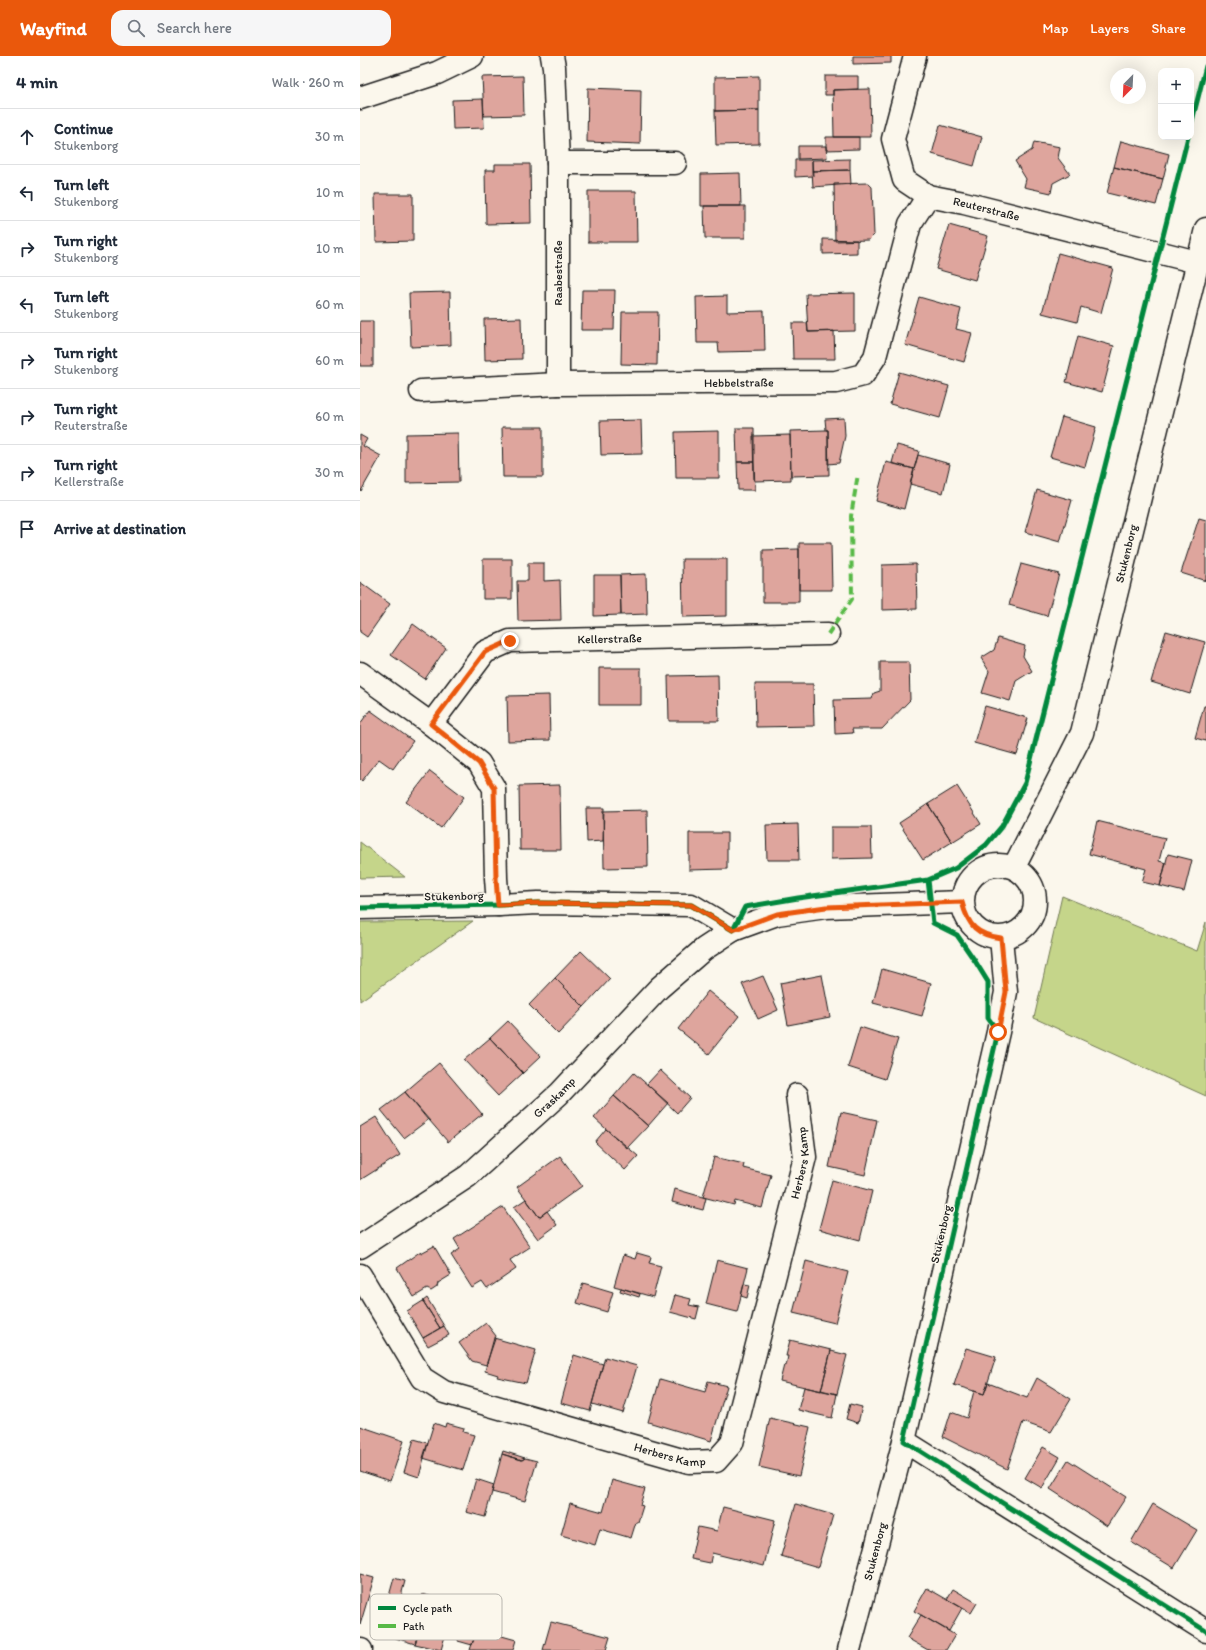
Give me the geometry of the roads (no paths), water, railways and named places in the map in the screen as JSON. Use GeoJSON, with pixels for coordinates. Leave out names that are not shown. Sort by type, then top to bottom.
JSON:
{"type":"FeatureCollection","features":[{"type":"Feature","properties":{"kind":"street"},"geometry":{"type":"LineString","coordinates":[[360,98],[437,73],[472,56]]}},
{"type":"Feature","properties":{"kind":"street","name":"Raabestraße"},"geometry":{"type":"LineString","coordinates":[[552,56],[554,67],[558,163],[558,384]]}},
{"type":"Feature","properties":{"kind":"street","name":"Reuterstraße"},"geometry":{"type":"LineString","coordinates":[[915,56],[893,139],[904,180],[928,196],[1197,262]]}},
{"type":"Feature","properties":{"kind":"street"},"geometry":{"type":"LineString","coordinates":[[558,163],[675,163]]}},
{"type":"Feature","properties":{"kind":"street","name":"Hebbelstraße"},"geometry":{"type":"LineString","coordinates":[[421,391],[558,384],[836,382],[863,375],[875,357],[910,224],[928,196]]}},
{"type":"Feature","properties":{"kind":"street","name":"Stukenborg"},"geometry":{"type":"LineString","coordinates":[[1014,867],[1082,733],[1206,229]]}},
{"type":"Feature","properties":{"kind":"street","name":"Kellerstraße"},"geometry":{"type":"LineString","coordinates":[[431,724],[485,652],[510,641],[828,634]]}},
{"type":"Feature","properties":{"kind":"street"},"geometry":{"type":"LineString","coordinates":[[360,673],[431,724],[479,763],[494,788],[498,905]]}},
{"type":"Feature","properties":{"kind":"street"},"geometry":{"type":"LineString","coordinates":[[996,864],[1014,867],[1028,876],[1035,891],[1036,908],[1030,923],[1017,933],[1001,938],[987,936],[974,928],[966,916],[962,902],[966,884],[979,870],[996,864]]}},
{"type":"Feature","properties":{"kind":"street"},"geometry":{"type":"LineString","coordinates":[[733,930],[777,914],[826,907],[962,902]]}},
{"type":"Feature","properties":{"kind":"street","name":"Stukenborg"},"geometry":{"type":"LineString","coordinates":[[360,908],[538,903],[691,905],[733,930]]}},
{"type":"Feature","properties":{"kind":"street","name":"Graskamp"},"geometry":{"type":"LineString","coordinates":[[360,1247],[468,1176],[559,1094],[659,988],[704,949],[733,930]]}},
{"type":"Feature","properties":{"kind":"street","name":"Stukenborg"},"geometry":{"type":"LineString","coordinates":[[849,1650],[904,1441],[998,1032],[1006,992],[1001,938]]}},
{"type":"Feature","properties":{"kind":"street","name":"Herbers Kamp"},"geometry":{"type":"LineString","coordinates":[[360,1275],[422,1378],[444,1392],[689,1462],[716,1461],[732,1443],[805,1157],[797,1095]]}},
{"type":"Feature","properties":{"kind":"street"},"geometry":{"type":"LineString","coordinates":[[904,1441],[1206,1631]]}}]}
